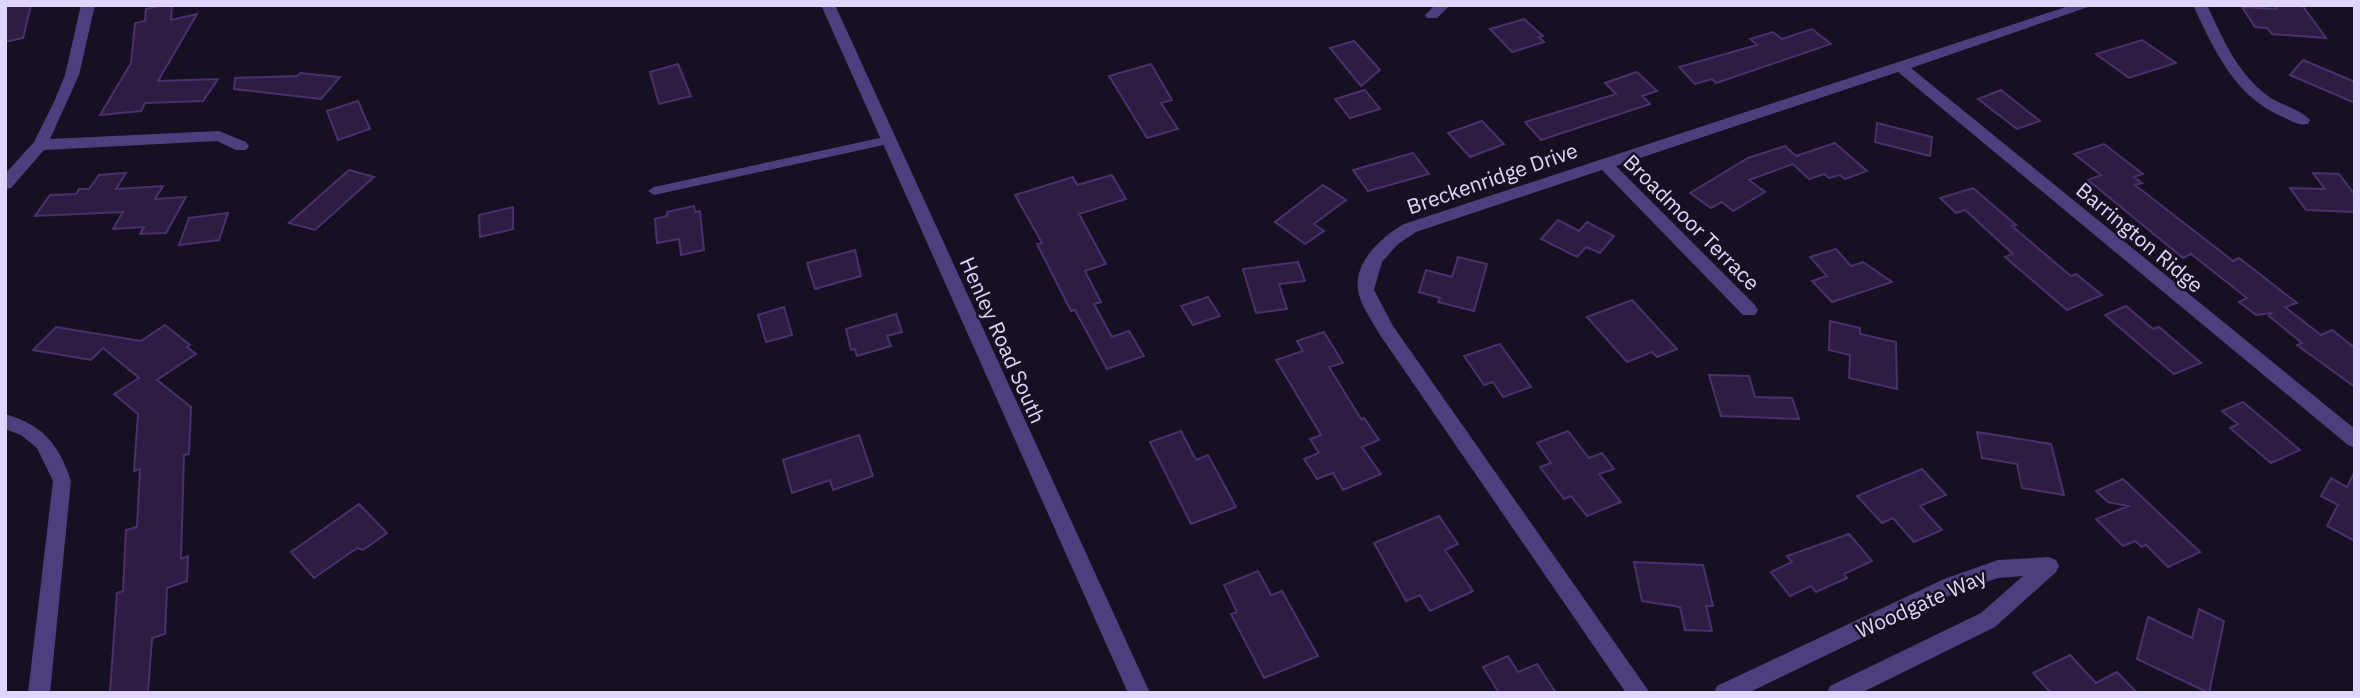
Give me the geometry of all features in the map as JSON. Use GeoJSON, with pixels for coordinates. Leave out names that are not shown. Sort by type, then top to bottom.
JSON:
{"type":"FeatureCollection","features":[{"type":"Feature","properties":{"kind":"street"},"geometry":{"type":"LineString","coordinates":[[5,184],[40,145],[72,75],[88,5]]}},
{"type":"Feature","properties":{"kind":"street","name":"Henley Road South"},"geometry":{"type":"LineString","coordinates":[[828,5],[1139,693]]}},
{"type":"Feature","properties":{"kind":"street","name":"Breckenridge Drive"},"geometry":{"type":"LineString","coordinates":[[1639,693],[1386,330],[1366,290],[1368,273],[1381,248],[1410,228],[2087,5]]}},
{"type":"Feature","properties":{"kind":"street"},"geometry":{"type":"LineString","coordinates":[[2200,5],[2227,61],[2258,99],[2277,111],[2304,120]]}},
{"type":"Feature","properties":{"kind":"street","name":"Barrington Ridge"},"geometry":{"type":"LineString","coordinates":[[1900,66],[2355,440]]}},
{"type":"Feature","properties":{"kind":"street"},"geometry":{"type":"LineString","coordinates":[[40,145],[219,136],[241,146]]}},
{"type":"Feature","properties":{"kind":"street","name":"Broadmoor Terrace"},"geometry":{"type":"LineString","coordinates":[[1605,164],[1749,310]]}},
{"type":"Feature","properties":{"kind":"street"},"geometry":{"type":"LineString","coordinates":[[5,421],[41,437],[55,457],[62,481],[39,693]]}},
{"type":"Feature","properties":{"kind":"street","name":"Woodgate Way"},"geometry":{"type":"LineString","coordinates":[[1725,693],[1951,586],[1998,569],[2049,566],[1988,620],[1838,693]]}},
{"type":"Feature","properties":{"kind":"lane"},"geometry":{"type":"LineString","coordinates":[[654,191],[888,141]]}},
{"type":"Feature","properties":{"kind":"building"},"geometry":{"type":"Polygon","coordinates":[[[5,5],[31,5],[23,38],[5,42],[5,5]]]}},
{"type":"Feature","properties":{"kind":"building"},"geometry":{"type":"Polygon","coordinates":[[[172,5],[171,20],[197,14],[158,81],[218,79],[203,101],[145,103],[141,111],[100,115],[131,63],[135,23],[145,21],[146,9],[172,5]]]}},
{"type":"Feature","properties":{"kind":"building"},"geometry":{"type":"Polygon","coordinates":[[[2275,5],[2302,5],[2326,38],[2272,34],[2267,28],[2255,27],[2242,7],[2277,9],[2275,5]]]}},
{"type":"Feature","properties":{"kind":"building"},"geometry":{"type":"Polygon","coordinates":[[[1524,19],[1543,36],[1539,37],[1544,42],[1512,52],[1490,29],[1524,19]]]}},
{"type":"Feature","properties":{"kind":"building"},"geometry":{"type":"Polygon","coordinates":[[[1812,29],[1831,44],[1716,83],[1712,79],[1695,84],[1679,67],[1757,45],[1750,39],[1773,32],[1782,39],[1812,29]]]}},
{"type":"Feature","properties":{"kind":"building"},"geometry":{"type":"Polygon","coordinates":[[[2142,40],[2176,63],[2129,78],[2096,54],[2142,40]]]}},
{"type":"Feature","properties":{"kind":"building"},"geometry":{"type":"Polygon","coordinates":[[[1354,41],[1380,70],[1361,86],[1330,48],[1354,41]]]}},
{"type":"Feature","properties":{"kind":"building"},"geometry":{"type":"Polygon","coordinates":[[[2303,60],[2355,82],[2355,103],[2290,75],[2303,60]]]}},
{"type":"Feature","properties":{"kind":"building"},"geometry":{"type":"Polygon","coordinates":[[[678,64],[691,96],[659,104],[650,72],[678,64]]]}},
{"type":"Feature","properties":{"kind":"building"},"geometry":{"type":"Polygon","coordinates":[[[1151,64],[1172,100],[1161,103],[1178,129],[1147,138],[1109,76],[1151,64]]]}},
{"type":"Feature","properties":{"kind":"building"},"geometry":{"type":"Polygon","coordinates":[[[1637,72],[1657,91],[1642,96],[1650,104],[1541,140],[1525,122],[1616,94],[1605,83],[1637,72]]]}},
{"type":"Feature","properties":{"kind":"building"},"geometry":{"type":"Polygon","coordinates":[[[300,73],[340,77],[321,99],[234,89],[235,78],[297,76],[300,73]]]}},
{"type":"Feature","properties":{"kind":"building"},"geometry":{"type":"Polygon","coordinates":[[[1365,90],[1380,109],[1350,118],[1335,99],[1365,90]]]}},
{"type":"Feature","properties":{"kind":"building"},"geometry":{"type":"Polygon","coordinates":[[[2001,90],[2040,121],[2017,129],[1978,99],[2001,90]]]}},
{"type":"Feature","properties":{"kind":"building"},"geometry":{"type":"Polygon","coordinates":[[[358,101],[370,129],[338,140],[327,111],[358,101]]]}},
{"type":"Feature","properties":{"kind":"building"},"geometry":{"type":"Polygon","coordinates":[[[1482,121],[1504,144],[1470,157],[1448,133],[1482,121]]]}},
{"type":"Feature","properties":{"kind":"building"},"geometry":{"type":"Polygon","coordinates":[[[1877,123],[1932,137],[1930,156],[1875,142],[1877,123]]]}},
{"type":"Feature","properties":{"kind":"building"},"geometry":{"type":"Polygon","coordinates":[[[1835,143],[1867,171],[1845,179],[1840,175],[1829,178],[1824,174],[1809,179],[1793,164],[1749,180],[1765,192],[1733,211],[1722,202],[1711,208],[1690,193],[1748,158],[1785,146],[1796,156],[1835,143]]]}},
{"type":"Feature","properties":{"kind":"building"},"geometry":{"type":"Polygon","coordinates":[[[2104,144],[2143,174],[2134,177],[2142,183],[2135,185],[2233,261],[2239,258],[2297,303],[2285,307],[2321,335],[2332,330],[2355,348],[2355,387],[2297,345],[2302,343],[2269,316],[2271,313],[2256,315],[2239,302],[2247,298],[2191,254],[2183,258],[2088,180],[2101,175],[2074,154],[2104,144]]]}},
{"type":"Feature","properties":{"kind":"building"},"geometry":{"type":"Polygon","coordinates":[[[1413,153],[1429,174],[1368,191],[1353,170],[1413,153]]]}},
{"type":"Feature","properties":{"kind":"building"},"geometry":{"type":"Polygon","coordinates":[[[349,170],[374,177],[315,230],[289,223],[349,170]]]}},
{"type":"Feature","properties":{"kind":"building"},"geometry":{"type":"Polygon","coordinates":[[[126,173],[116,189],[163,186],[155,199],[186,197],[166,233],[140,234],[144,227],[113,229],[123,212],[35,216],[50,195],[76,194],[79,189],[89,189],[99,175],[126,173]]]}},
{"type":"Feature","properties":{"kind":"building"},"geometry":{"type":"Polygon","coordinates":[[[2313,173],[2339,174],[2355,195],[2355,212],[2306,210],[2290,188],[2325,189],[2313,173]]]}},
{"type":"Feature","properties":{"kind":"building"},"geometry":{"type":"Polygon","coordinates":[[[1112,175],[1126,199],[1079,214],[1106,264],[1085,271],[1101,302],[1094,304],[1112,337],[1129,331],[1144,356],[1107,369],[1075,310],[1071,311],[1037,244],[1042,243],[1015,195],[1073,177],[1077,185],[1112,175]]]}},
{"type":"Feature","properties":{"kind":"building"},"geometry":{"type":"Polygon","coordinates":[[[1323,185],[1346,200],[1314,224],[1324,231],[1305,244],[1275,222],[1323,185]]]}},
{"type":"Feature","properties":{"kind":"building"},"geometry":{"type":"Polygon","coordinates":[[[1973,188],[2016,225],[2012,226],[2071,276],[2076,274],[2102,295],[2067,310],[2005,257],[2013,254],[1965,210],[1956,213],[1940,198],[1973,188]]]}},
{"type":"Feature","properties":{"kind":"building"},"geometry":{"type":"Polygon","coordinates":[[[694,206],[695,212],[700,211],[704,250],[681,255],[679,239],[657,243],[655,219],[667,216],[667,212],[694,206]]]}},
{"type":"Feature","properties":{"kind":"building"},"geometry":{"type":"Polygon","coordinates":[[[513,207],[513,229],[480,237],[479,215],[513,207]]]}},
{"type":"Feature","properties":{"kind":"building"},"geometry":{"type":"Polygon","coordinates":[[[228,213],[219,240],[179,245],[189,218],[228,213]]]}},
{"type":"Feature","properties":{"kind":"building"},"geometry":{"type":"Polygon","coordinates":[[[1558,220],[1579,231],[1587,222],[1614,236],[1600,253],[1586,247],[1577,257],[1541,239],[1558,220]]]}},
{"type":"Feature","properties":{"kind":"building"},"geometry":{"type":"Polygon","coordinates":[[[1836,249],[1851,266],[1863,262],[1892,282],[1832,302],[1812,281],[1827,276],[1810,257],[1836,249]]]}},
{"type":"Feature","properties":{"kind":"building"},"geometry":{"type":"Polygon","coordinates":[[[855,250],[861,276],[815,289],[807,263],[855,250]]]}},
{"type":"Feature","properties":{"kind":"building"},"geometry":{"type":"Polygon","coordinates":[[[1458,257],[1487,264],[1474,311],[1438,302],[1440,298],[1419,292],[1426,270],[1452,277],[1458,257]]]}},
{"type":"Feature","properties":{"kind":"building"},"geometry":{"type":"Polygon","coordinates":[[[1298,262],[1305,281],[1279,284],[1287,309],[1256,313],[1243,269],[1298,262]]]}},
{"type":"Feature","properties":{"kind":"building"},"geometry":{"type":"Polygon","coordinates":[[[1208,297],[1220,316],[1193,325],[1181,306],[1208,297]]]}},
{"type":"Feature","properties":{"kind":"building"},"geometry":{"type":"Polygon","coordinates":[[[1632,300],[1677,349],[1657,357],[1652,352],[1627,362],[1587,317],[1632,300]]]}},
{"type":"Feature","properties":{"kind":"building"},"geometry":{"type":"Polygon","coordinates":[[[2126,306],[2153,329],[2159,327],[2201,363],[2174,374],[2105,315],[2126,306]]]}},
{"type":"Feature","properties":{"kind":"building"},"geometry":{"type":"Polygon","coordinates":[[[784,307],[792,335],[766,342],[758,315],[784,307]]]}},
{"type":"Feature","properties":{"kind":"building"},"geometry":{"type":"Polygon","coordinates":[[[896,314],[902,332],[887,336],[891,346],[857,356],[855,349],[851,350],[846,329],[896,314]]]}},
{"type":"Feature","properties":{"kind":"building"},"geometry":{"type":"Polygon","coordinates":[[[1830,321],[1860,328],[1860,334],[1896,342],[1897,389],[1849,378],[1850,355],[1829,350],[1830,321]]]}},
{"type":"Feature","properties":{"kind":"building"},"geometry":{"type":"Polygon","coordinates":[[[165,325],[190,345],[187,347],[196,354],[157,380],[191,407],[189,454],[184,455],[181,559],[188,556],[187,581],[167,588],[165,634],[152,638],[148,693],[110,693],[117,593],[123,591],[126,530],[137,527],[140,469],[134,471],[138,414],[114,394],[139,378],[103,348],[91,360],[33,350],[56,327],[141,341],[165,325]]]}},
{"type":"Feature","properties":{"kind":"building"},"geometry":{"type":"Polygon","coordinates":[[[1324,332],[1343,363],[1329,367],[1361,419],[1364,418],[1379,440],[1362,447],[1381,474],[1343,490],[1333,473],[1317,479],[1304,459],[1319,453],[1310,439],[1321,435],[1276,360],[1303,351],[1297,341],[1324,332]]]}},
{"type":"Feature","properties":{"kind":"building"},"geometry":{"type":"Polygon","coordinates":[[[1500,344],[1531,387],[1503,397],[1493,382],[1484,385],[1464,356],[1500,344]]]}},
{"type":"Feature","properties":{"kind":"building"},"geometry":{"type":"Polygon","coordinates":[[[1709,375],[1749,376],[1755,397],[1792,398],[1799,419],[1721,416],[1709,375]]]}},
{"type":"Feature","properties":{"kind":"building"},"geometry":{"type":"Polygon","coordinates":[[[2243,402],[2300,450],[2271,463],[2230,428],[2238,424],[2222,411],[2243,402]]]}},
{"type":"Feature","properties":{"kind":"building"},"geometry":{"type":"Polygon","coordinates":[[[1181,431],[1196,460],[1208,455],[1236,507],[1191,524],[1150,442],[1181,431]]]}},
{"type":"Feature","properties":{"kind":"building"},"geometry":{"type":"Polygon","coordinates":[[[1568,431],[1589,458],[1602,453],[1614,469],[1599,474],[1621,502],[1587,516],[1571,496],[1564,499],[1540,467],[1551,463],[1537,443],[1568,431]]]}},
{"type":"Feature","properties":{"kind":"building"},"geometry":{"type":"Polygon","coordinates":[[[1977,432],[2051,444],[2064,495],[2022,488],[2017,464],[1982,458],[1977,432]]]}},
{"type":"Feature","properties":{"kind":"building"},"geometry":{"type":"Polygon","coordinates":[[[859,435],[873,476],[833,490],[830,480],[792,493],[783,460],[859,435]]]}},
{"type":"Feature","properties":{"kind":"building"},"geometry":{"type":"Polygon","coordinates":[[[1922,469],[1946,495],[1920,506],[1942,530],[1914,542],[1893,518],[1882,523],[1857,496],[1922,469]]]}},
{"type":"Feature","properties":{"kind":"building"},"geometry":{"type":"Polygon","coordinates":[[[2355,471],[2355,541],[2327,526],[2338,505],[2321,496],[2331,478],[2347,487],[2355,471]]]}},
{"type":"Feature","properties":{"kind":"building"},"geometry":{"type":"Polygon","coordinates":[[[2123,479],[2200,552],[2168,567],[2146,545],[2142,547],[2135,541],[2123,546],[2096,519],[2128,506],[2108,502],[2096,491],[2123,479]]]}},
{"type":"Feature","properties":{"kind":"building"},"geometry":{"type":"Polygon","coordinates":[[[359,504],[387,533],[363,550],[357,548],[314,578],[291,552],[359,504]]]}},
{"type":"Feature","properties":{"kind":"building"},"geometry":{"type":"Polygon","coordinates":[[[1439,516],[1458,544],[1445,550],[1473,591],[1430,611],[1420,595],[1406,601],[1374,543],[1439,516]]]}},
{"type":"Feature","properties":{"kind":"building"},"geometry":{"type":"Polygon","coordinates":[[[1849,534],[1872,561],[1844,574],[1847,578],[1816,592],[1811,586],[1790,596],[1771,572],[1792,562],[1787,556],[1849,534]]]}},
{"type":"Feature","properties":{"kind":"building"},"geometry":{"type":"Polygon","coordinates":[[[1634,562],[1703,565],[1713,606],[1706,606],[1712,631],[1685,630],[1680,607],[1642,601],[1634,562]]]}},
{"type":"Feature","properties":{"kind":"building"},"geometry":{"type":"Polygon","coordinates":[[[1258,571],[1271,595],[1282,591],[1318,656],[1264,678],[1231,614],[1237,612],[1224,585],[1258,571]]]}},
{"type":"Feature","properties":{"kind":"building"},"geometry":{"type":"Polygon","coordinates":[[[2199,609],[2224,621],[2209,693],[2137,659],[2148,617],[2192,638],[2199,609]]]}},
{"type":"Feature","properties":{"kind":"building"},"geometry":{"type":"Polygon","coordinates":[[[2070,655],[2096,683],[2117,672],[2137,693],[2051,693],[2033,673],[2070,655]]]}},
{"type":"Feature","properties":{"kind":"building"},"geometry":{"type":"Polygon","coordinates":[[[1508,656],[1518,672],[1537,664],[1556,693],[1499,693],[1483,667],[1508,656]]]}}]}
